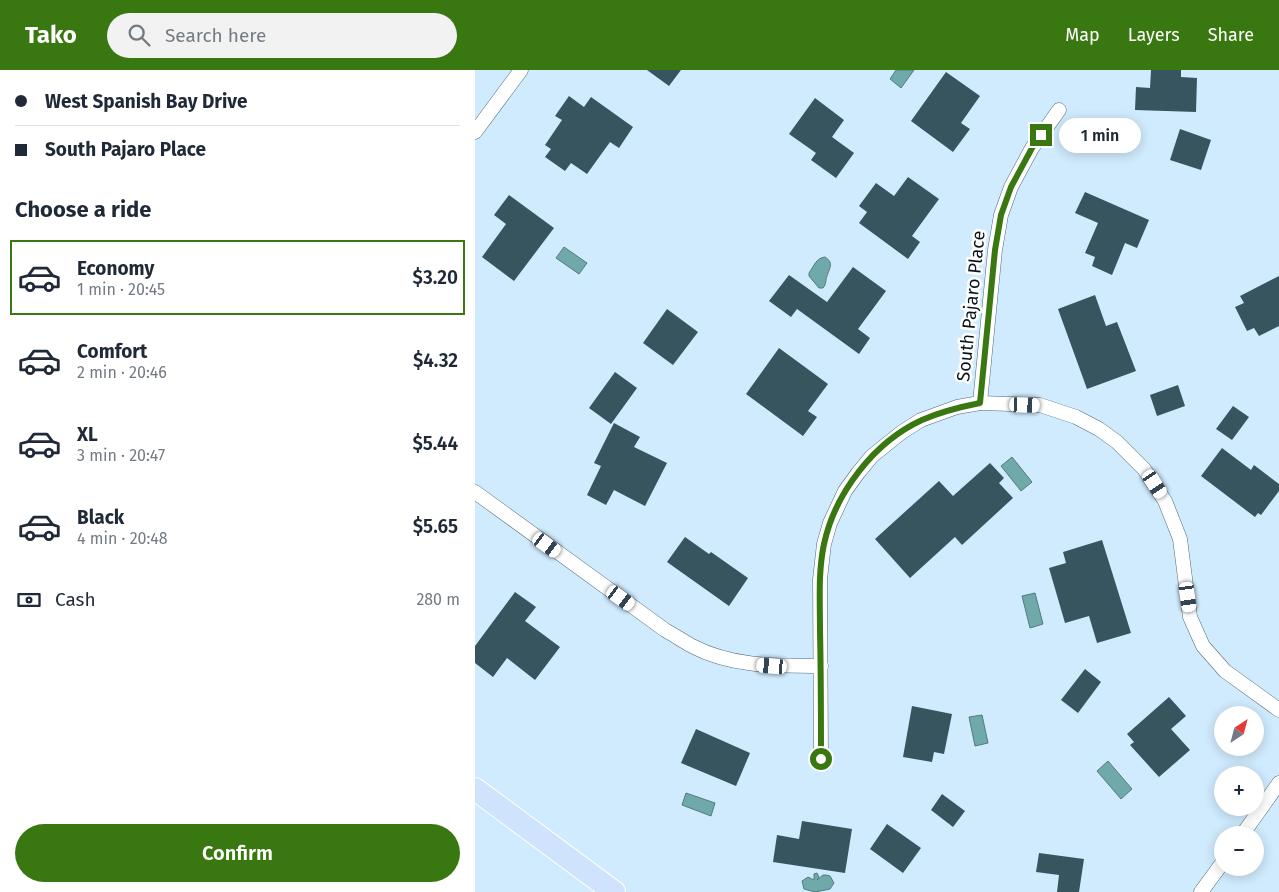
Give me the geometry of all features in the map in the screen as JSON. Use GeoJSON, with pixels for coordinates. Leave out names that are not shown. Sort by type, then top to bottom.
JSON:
{"type":"FeatureCollection","features":[{"type":"Feature","properties":{"kind":"main road"},"geometry":{"type":"LineString","coordinates":[[475,789],[614,892]]}},
{"type":"Feature","properties":{"kind":"street"},"geometry":{"type":"LineString","coordinates":[[475,132],[521,70]]}},
{"type":"Feature","properties":{"kind":"street","name":"South Pajaro Place"},"geometry":{"type":"LineString","coordinates":[[980,403],[995,250],[1001,215],[1011,187],[1032,148],[1059,110]]}},
{"type":"Feature","properties":{"kind":"street"},"geometry":{"type":"LineString","coordinates":[[821,759],[820,579],[824,544],[845,491],[873,456],[902,432],[921,420],[957,407],[980,403],[1040,405],[1076,417],[1099,429],[1117,442],[1144,468],[1165,501],[1180,539],[1191,617],[1203,646],[1225,671],[1279,710]]}},
{"type":"Feature","properties":{"kind":"street"},"geometry":{"type":"LineString","coordinates":[[475,492],[665,630],[693,646],[722,658],[750,664],[821,666]]}},
{"type":"Feature","properties":{"kind":"street"},"geometry":{"type":"LineString","coordinates":[[1248,826],[1279,783]]}},
{"type":"Feature","properties":{"kind":"street"},"geometry":{"type":"LineString","coordinates":[[1201,892],[1214,874]]}},
{"type":"Feature","properties":{"kind":"shaded area"},"geometry":{"type":"Polygon","coordinates":[[[896,70],[914,70],[901,88],[890,79],[896,70]]]}},
{"type":"Feature","properties":{"kind":"shaded area"},"geometry":{"type":"Polygon","coordinates":[[[564,247],[587,263],[579,274],[556,258],[564,247]]]}},
{"type":"Feature","properties":{"kind":"shaded area"},"geometry":{"type":"Polygon","coordinates":[[[825,257],[830,261],[831,265],[825,285],[823,288],[819,288],[809,276],[809,273],[817,261],[825,257]]]}},
{"type":"Feature","properties":{"kind":"shaded area"},"geometry":{"type":"Polygon","coordinates":[[[1012,457],[1032,482],[1021,491],[1001,466],[1012,457]]]}},
{"type":"Feature","properties":{"kind":"shaded area"},"geometry":{"type":"Polygon","coordinates":[[[1035,593],[1043,624],[1030,628],[1022,596],[1035,593]]]}},
{"type":"Feature","properties":{"kind":"shaded area"},"geometry":{"type":"Polygon","coordinates":[[[982,715],[988,743],[975,746],[969,717],[982,715]]]}},
{"type":"Feature","properties":{"kind":"shaded area"},"geometry":{"type":"Polygon","coordinates":[[[1108,761],[1132,789],[1121,799],[1097,771],[1108,761]]]}},
{"type":"Feature","properties":{"kind":"shaded area"},"geometry":{"type":"Polygon","coordinates":[[[686,793],[715,803],[711,816],[682,805],[686,793]]]}},
{"type":"Feature","properties":{"kind":"shaded area"},"geometry":{"type":"Polygon","coordinates":[[[817,873],[819,877],[817,880],[823,875],[830,876],[834,883],[830,889],[815,892],[804,889],[802,881],[808,877],[814,880],[814,874],[817,873]]]}},
{"type":"Feature","properties":{"kind":"building"},"geometry":{"type":"Polygon","coordinates":[[[647,70],[681,70],[669,86],[647,70]]]}},
{"type":"Feature","properties":{"kind":"building"},"geometry":{"type":"Polygon","coordinates":[[[1151,70],[1181,70],[1181,77],[1197,78],[1196,112],[1135,110],[1136,87],[1150,88],[1151,70]]]}},
{"type":"Feature","properties":{"kind":"building"},"geometry":{"type":"Polygon","coordinates":[[[946,72],[980,96],[961,123],[970,129],[953,152],[911,121],[946,72]]]}},
{"type":"Feature","properties":{"kind":"building"},"geometry":{"type":"Polygon","coordinates":[[[569,96],[584,107],[591,97],[633,127],[619,148],[610,142],[587,174],[571,163],[565,171],[545,157],[551,149],[545,145],[562,120],[555,116],[569,96]]]}},
{"type":"Feature","properties":{"kind":"building"},"geometry":{"type":"Polygon","coordinates":[[[815,98],[844,120],[832,137],[854,153],[836,178],[811,160],[816,153],[789,134],[815,98]]]}},
{"type":"Feature","properties":{"kind":"building"},"geometry":{"type":"Polygon","coordinates":[[[1180,129],[1211,140],[1201,170],[1170,160],[1180,129]]]}},
{"type":"Feature","properties":{"kind":"building"},"geometry":{"type":"Polygon","coordinates":[[[908,177],[939,199],[912,236],[920,242],[908,259],[859,223],[867,212],[859,206],[876,183],[894,196],[908,177]]]}},
{"type":"Feature","properties":{"kind":"building"},"geometry":{"type":"Polygon","coordinates":[[[1085,192],[1149,220],[1137,248],[1125,243],[1112,275],[1092,266],[1095,257],[1085,253],[1098,223],[1075,213],[1085,192]]]}},
{"type":"Feature","properties":{"kind":"building"},"geometry":{"type":"Polygon","coordinates":[[[509,195],[554,228],[514,281],[482,257],[506,224],[494,215],[509,195]]]}},
{"type":"Feature","properties":{"kind":"building"},"geometry":{"type":"Polygon","coordinates":[[[853,267],[886,291],[858,329],[870,338],[859,354],[797,309],[791,317],[769,301],[789,275],[827,302],[853,267]]]}},
{"type":"Feature","properties":{"kind":"building"},"geometry":{"type":"Polygon","coordinates":[[[1279,276],[1279,326],[1259,336],[1254,328],[1247,331],[1235,307],[1244,303],[1240,296],[1279,276]]]}},
{"type":"Feature","properties":{"kind":"building"},"geometry":{"type":"Polygon","coordinates":[[[1095,295],[1106,326],[1117,322],[1136,371],[1087,389],[1058,309],[1095,295]]]}},
{"type":"Feature","properties":{"kind":"building"},"geometry":{"type":"Polygon","coordinates":[[[667,309],[698,332],[673,365],[643,343],[667,309]]]}},
{"type":"Feature","properties":{"kind":"building"},"geometry":{"type":"Polygon","coordinates":[[[779,348],[828,384],[808,411],[817,417],[803,436],[746,394],[779,348]]]}},
{"type":"Feature","properties":{"kind":"building"},"geometry":{"type":"Polygon","coordinates":[[[615,372],[637,388],[611,424],[589,408],[615,372]]]}},
{"type":"Feature","properties":{"kind":"building"},"geometry":{"type":"Polygon","coordinates":[[[1178,385],[1185,406],[1157,416],[1150,395],[1178,385]]]}},
{"type":"Feature","properties":{"kind":"building"},"geometry":{"type":"Polygon","coordinates":[[[1233,406],[1249,417],[1232,440],[1216,429],[1233,406]]]}},
{"type":"Feature","properties":{"kind":"building"},"geometry":{"type":"Polygon","coordinates":[[[614,423],[640,437],[634,447],[667,463],[645,506],[614,490],[606,505],[587,495],[601,466],[594,463],[614,423]]]}},
{"type":"Feature","properties":{"kind":"building"},"geometry":{"type":"Polygon","coordinates":[[[1222,448],[1251,470],[1254,465],[1279,484],[1279,491],[1261,515],[1258,513],[1255,517],[1201,476],[1222,448]]]}},
{"type":"Feature","properties":{"kind":"building"},"geometry":{"type":"Polygon","coordinates":[[[990,463],[1004,478],[999,483],[1013,498],[962,545],[955,537],[910,578],[875,539],[939,481],[953,496],[990,463]]]}},
{"type":"Feature","properties":{"kind":"building"},"geometry":{"type":"Polygon","coordinates":[[[685,537],[709,554],[711,552],[748,578],[729,606],[667,562],[685,537]]]}},
{"type":"Feature","properties":{"kind":"building"},"geometry":{"type":"Polygon","coordinates":[[[1102,540],[1131,633],[1097,643],[1089,616],[1065,623],[1049,568],[1066,563],[1063,552],[1102,540]]]}},
{"type":"Feature","properties":{"kind":"building"},"geometry":{"type":"Polygon","coordinates":[[[515,592],[536,607],[525,621],[560,647],[535,680],[507,658],[493,677],[475,663],[475,646],[515,592]]]}},
{"type":"Feature","properties":{"kind":"building"},"geometry":{"type":"Polygon","coordinates":[[[1085,669],[1101,682],[1078,713],[1061,700],[1085,669]]]}},
{"type":"Feature","properties":{"kind":"building"},"geometry":{"type":"Polygon","coordinates":[[[1169,697],[1186,716],[1171,729],[1190,750],[1159,777],[1130,745],[1134,742],[1127,734],[1169,697]]]}},
{"type":"Feature","properties":{"kind":"building"},"geometry":{"type":"Polygon","coordinates":[[[912,706],[952,714],[944,754],[934,752],[932,762],[903,757],[912,706]]]}},
{"type":"Feature","properties":{"kind":"building"},"geometry":{"type":"Polygon","coordinates":[[[696,729],[750,753],[736,786],[681,763],[696,729]]]}},
{"type":"Feature","properties":{"kind":"building"},"geometry":{"type":"Polygon","coordinates":[[[942,794],[965,811],[953,827],[931,810],[942,794]]]}},
{"type":"Feature","properties":{"kind":"building"},"geometry":{"type":"Polygon","coordinates":[[[802,821],[852,829],[845,873],[773,862],[777,835],[799,839],[802,821]]]}},
{"type":"Feature","properties":{"kind":"building"},"geometry":{"type":"Polygon","coordinates":[[[887,824],[921,848],[903,873],[870,849],[887,824]]]}},
{"type":"Feature","properties":{"kind":"building"},"geometry":{"type":"Polygon","coordinates":[[[1039,853],[1084,859],[1079,892],[1057,892],[1059,875],[1036,872],[1039,853]]]}},
{"type":"Feature","properties":{"kind":"route"},"geometry":{"type":"LineString","coordinates":[[821,759],[820,579],[824,544],[831,523],[845,491],[858,473],[873,456],[902,432],[921,420],[957,407],[980,403],[995,250],[1001,215],[1011,187],[1041,135]]}}]}
